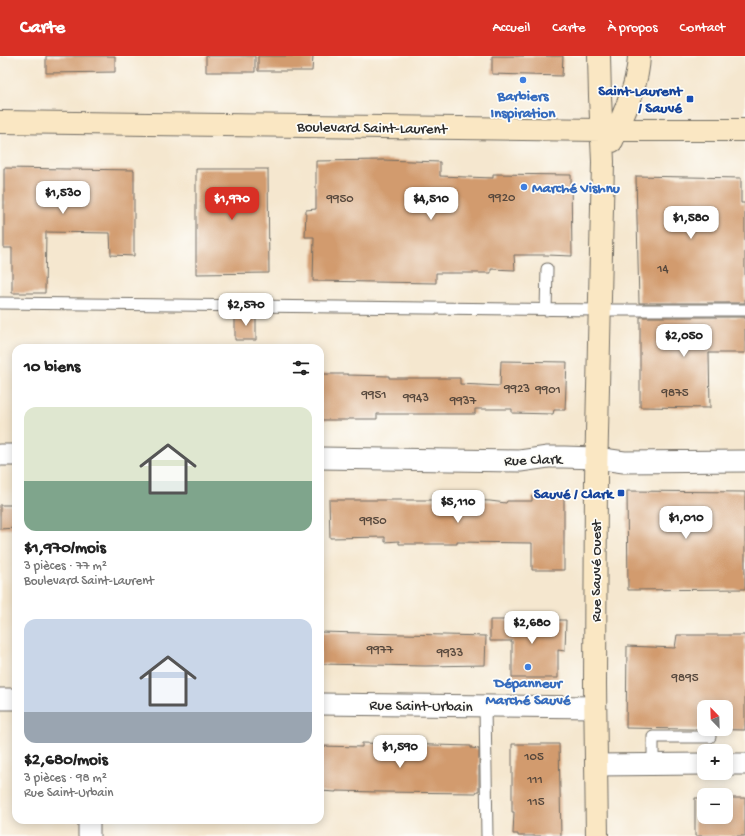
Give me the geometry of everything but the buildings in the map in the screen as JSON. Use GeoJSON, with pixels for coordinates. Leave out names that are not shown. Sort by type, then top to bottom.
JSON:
{"type":"FeatureCollection","features":[{"type":"Feature","properties":{"kind":"main road","name":"Rue Sauvé Ouest"},"geometry":{"type":"LineString","coordinates":[[597,836],[595,707],[596,458],[603,162],[609,130],[600,56]]}},
{"type":"Feature","properties":{"kind":"main road"},"geometry":{"type":"LineString","coordinates":[[609,130],[634,86],[639,65],[639,56]]}},
{"type":"Feature","properties":{"kind":"main road","name":"Boulevard Saint-Laurent"},"geometry":{"type":"LineString","coordinates":[[0,122],[609,130],[745,130]]}},
{"type":"Feature","properties":{"kind":"street"},"geometry":{"type":"LineString","coordinates":[[0,455],[12,455]]}},
{"type":"Feature","properties":{"kind":"street","name":"Rue Clark"},"geometry":{"type":"LineString","coordinates":[[324,458],[520,461],[548,457],[596,458],[624,462],[745,461]]}},
{"type":"Feature","properties":{"kind":"street"},"geometry":{"type":"LineString","coordinates":[[0,699],[12,699]]}},
{"type":"Feature","properties":{"kind":"street","name":"Rue Saint-Urbain"},"geometry":{"type":"LineString","coordinates":[[324,704],[595,707]]}},
{"type":"Feature","properties":{"kind":"street"},"geometry":{"type":"LineString","coordinates":[[596,765],[697,764]]}},
{"type":"Feature","properties":{"kind":"street"},"geometry":{"type":"LineString","coordinates":[[733,764],[745,764]]}},
{"type":"Feature","properties":{"kind":"street"},"geometry":{"type":"LineString","coordinates":[[89,824],[89,836]]}},
{"type":"Feature","properties":{"kind":"lane"},"geometry":{"type":"LineString","coordinates":[[546,310],[547,269]]}},
{"type":"Feature","properties":{"kind":"lane"},"geometry":{"type":"LineString","coordinates":[[0,303],[546,310],[745,310]]}},
{"type":"Feature","properties":{"kind":"lane"},"geometry":{"type":"LineString","coordinates":[[485,706],[487,836]]}},
{"type":"Feature","properties":{"kind":"lane"},"geometry":{"type":"LineString","coordinates":[[653,765],[652,738],[710,737]]}},
{"type":"Feature","properties":{"kind":"place","name":"Barbiers Inspiration"},"geometry":{"type":"Point","coordinates":[523,80]}},
{"type":"Feature","properties":{"kind":"place","name":"Saint-Laurent / Sauvé"},"geometry":{"type":"Point","coordinates":[690,99]}},
{"type":"Feature","properties":{"kind":"place","name":"Marché Vishnu"},"geometry":{"type":"Point","coordinates":[524,187]}},
{"type":"Feature","properties":{"kind":"place","name":"Sauvé / Clark"},"geometry":{"type":"Point","coordinates":[621,493]}},
{"type":"Feature","properties":{"kind":"place","name":"Dépanneur Marché Sauvé"},"geometry":{"type":"Point","coordinates":[528,667]}}]}
